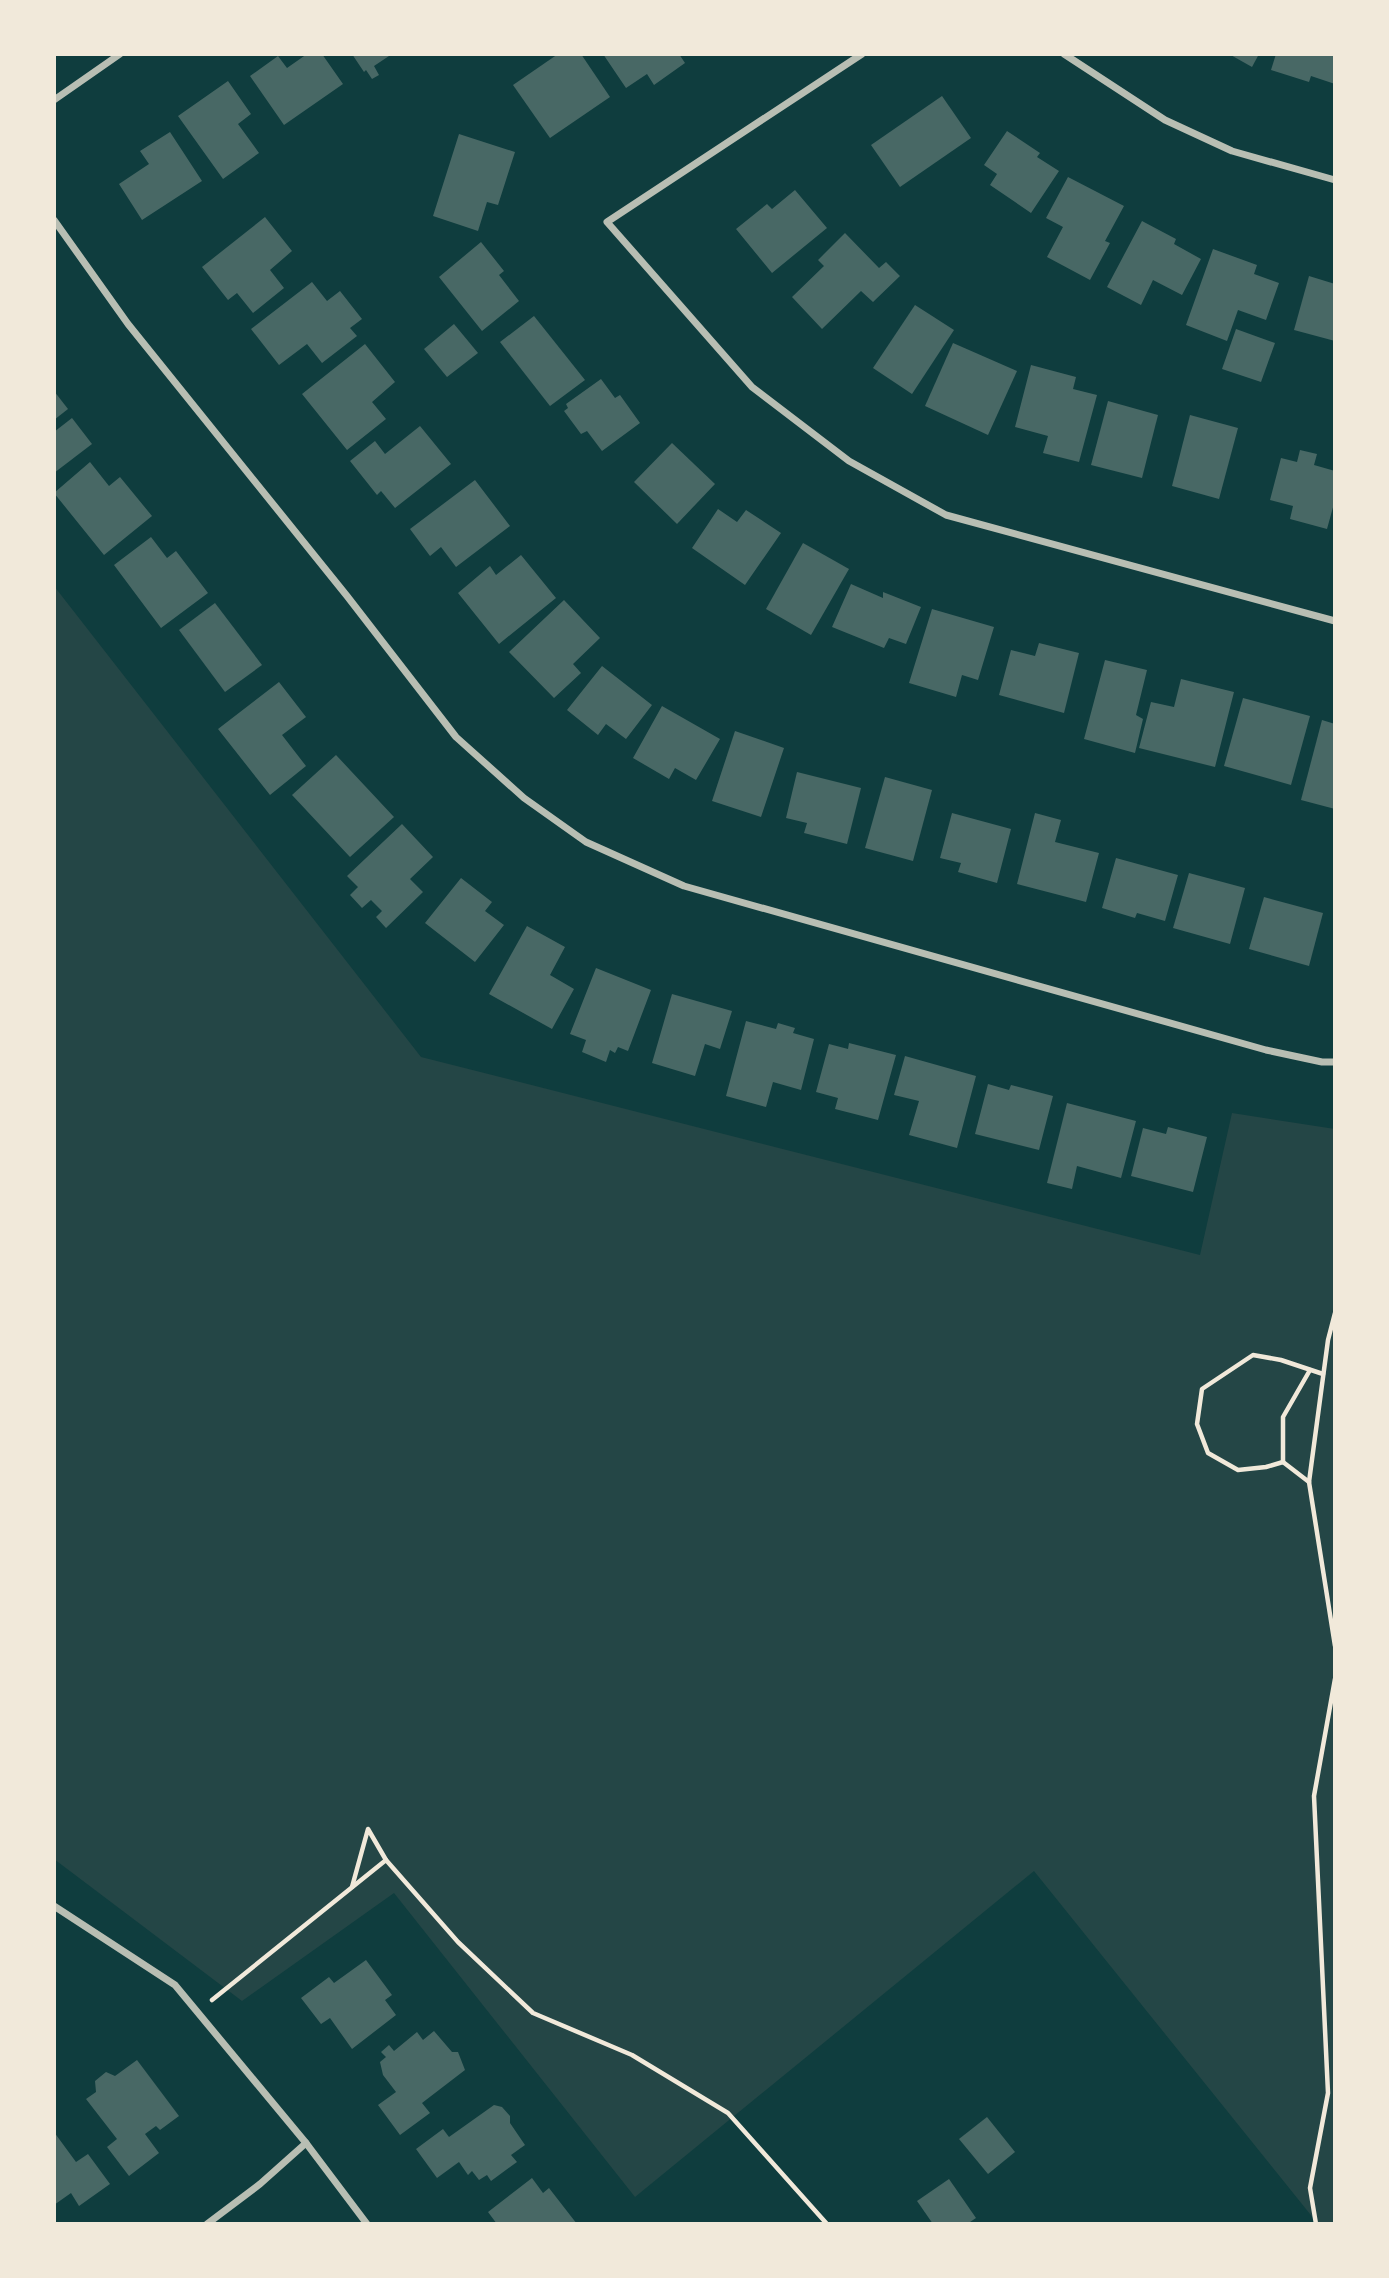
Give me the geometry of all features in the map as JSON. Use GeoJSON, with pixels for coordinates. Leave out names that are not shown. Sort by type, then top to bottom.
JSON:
{"type":"FeatureCollection","features":[{"type":"Feature","properties":{"kind":"street"},"geometry":{"type":"LineString","coordinates":[[54,100],[120,54]]}},
{"type":"Feature","properties":{"kind":"street"},"geometry":{"type":"LineString","coordinates":[[862,54],[607,222],[752,387],[849,461],[946,515],[1335,621]]}},
{"type":"Feature","properties":{"kind":"street"},"geometry":{"type":"LineString","coordinates":[[1064,54],[1177,125],[1232,151],[1335,180]]}},
{"type":"Feature","properties":{"kind":"street"},"geometry":{"type":"LineString","coordinates":[[54,220],[128,324],[347,596],[456,737],[524,798],[586,842],[684,886],[1266,1050],[1322,1062],[1335,1062]]}},
{"type":"Feature","properties":{"kind":"street"},"geometry":{"type":"LineString","coordinates":[[54,1906],[175,1985],[306,2143],[367,2224]]}},
{"type":"Feature","properties":{"kind":"street"},"geometry":{"type":"LineString","coordinates":[[207,2224],[260,2184],[306,2143]]}},
{"type":"Feature","properties":{"kind":"path"},"geometry":{"type":"LineString","coordinates":[[1335,1313],[1323,1374],[1309,1482],[1335,1646]]}},
{"type":"Feature","properties":{"kind":"path"},"geometry":{"type":"LineString","coordinates":[[1283,1462],[1238,1470],[1208,1453],[1196,1424],[1202,1389],[1253,1354],[1323,1374]]}},
{"type":"Feature","properties":{"kind":"path"},"geometry":{"type":"LineString","coordinates":[[1283,1462],[1283,1417],[1310,1370]]}},
{"type":"Feature","properties":{"kind":"path"},"geometry":{"type":"LineString","coordinates":[[1283,1462],[1309,1482]]}},
{"type":"Feature","properties":{"kind":"path"},"geometry":{"type":"LineString","coordinates":[[1316,2224],[1310,2188],[1328,2093],[1314,1796],[1335,1679]]}},
{"type":"Feature","properties":{"kind":"path"},"geometry":{"type":"LineString","coordinates":[[351,1887],[368,1829],[386,1860],[458,1942],[533,2013],[632,2055],[728,2113],[827,2224]]}},
{"type":"Feature","properties":{"kind":"path"},"geometry":{"type":"LineString","coordinates":[[197,2012],[386,1860]]}},
{"type":"Feature","properties":{"kind":"shaded area"},"geometry":{"type":"Polygon","coordinates":[[[54,586],[421,1057],[1200,1255],[1232,1113],[1335,1129],[1335,2224],[1318,2224],[1034,1871],[635,2197],[394,1893],[242,2001],[54,1859],[54,586]]]}},
{"type":"Feature","properties":{"kind":"building"},"geometry":{"type":"Polygon","coordinates":[[[307,54],[322,54],[343,84],[284,125],[250,76],[278,56],[287,68],[307,54]]]}},
{"type":"Feature","properties":{"kind":"building"},"geometry":{"type":"Polygon","coordinates":[[[352,54],[392,54],[374,66],[379,75],[372,79],[352,54]]]}},
{"type":"Feature","properties":{"kind":"building"},"geometry":{"type":"Polygon","coordinates":[[[558,54],[581,54],[610,97],[550,138],[513,85],[558,54]]]}},
{"type":"Feature","properties":{"kind":"building"},"geometry":{"type":"Polygon","coordinates":[[[603,54],[679,54],[685,63],[654,85],[647,74],[626,88],[603,54]]]}},
{"type":"Feature","properties":{"kind":"building"},"geometry":{"type":"Polygon","coordinates":[[[1229,54],[1259,54],[1252,67],[1229,54]]]}},
{"type":"Feature","properties":{"kind":"building"},"geometry":{"type":"Polygon","coordinates":[[[1276,54],[1335,54],[1335,84],[1311,76],[1309,82],[1271,70],[1276,54]]]}},
{"type":"Feature","properties":{"kind":"building"},"geometry":{"type":"Polygon","coordinates":[[[228,81],[251,114],[238,124],[259,153],[223,179],[178,116],[228,81]]]}},
{"type":"Feature","properties":{"kind":"building"},"geometry":{"type":"Polygon","coordinates":[[[942,96],[971,138],[900,187],[871,145],[942,96]]]}},
{"type":"Feature","properties":{"kind":"building"},"geometry":{"type":"Polygon","coordinates":[[[1007,131],[1040,153],[1037,157],[1059,171],[1031,213],[990,185],[997,174],[984,165],[1007,131]]]}},
{"type":"Feature","properties":{"kind":"building"},"geometry":{"type":"Polygon","coordinates":[[[170,132],[202,181],[142,220],[119,184],[149,164],[140,151],[170,132]]]}},
{"type":"Feature","properties":{"kind":"building"},"geometry":{"type":"Polygon","coordinates":[[[459,134],[515,152],[498,205],[487,202],[478,231],[433,216],[459,134]]]}},
{"type":"Feature","properties":{"kind":"building"},"geometry":{"type":"Polygon","coordinates":[[[1068,177],[1124,206],[1105,241],[1110,243],[1090,280],[1047,257],[1063,227],[1046,218],[1068,177]]]}},
{"type":"Feature","properties":{"kind":"building"},"geometry":{"type":"Polygon","coordinates":[[[795,190],[827,228],[772,273],[736,229],[767,204],[772,209],[795,190]]]}},
{"type":"Feature","properties":{"kind":"building"},"geometry":{"type":"Polygon","coordinates":[[[265,217],[292,251],[270,270],[284,288],[253,313],[237,293],[228,300],[202,267],[265,217]]]}},
{"type":"Feature","properties":{"kind":"building"},"geometry":{"type":"Polygon","coordinates":[[[1142,221],[1176,239],[1174,244],[1201,259],[1182,295],[1153,280],[1141,305],[1107,287],[1142,221]]]}},
{"type":"Feature","properties":{"kind":"building"},"geometry":{"type":"Polygon","coordinates":[[[845,233],[879,268],[886,262],[900,276],[873,302],[861,291],[822,329],[792,297],[824,266],[818,260],[845,233]]]}},
{"type":"Feature","properties":{"kind":"building"},"geometry":{"type":"Polygon","coordinates":[[[481,242],[504,271],[499,275],[519,301],[482,331],[439,277],[481,242]]]}},
{"type":"Feature","properties":{"kind":"building"},"geometry":{"type":"Polygon","coordinates":[[[1213,249],[1257,265],[1254,274],[1279,283],[1266,320],[1238,310],[1227,341],[1186,325],[1213,249]]]}},
{"type":"Feature","properties":{"kind":"building"},"geometry":{"type":"Polygon","coordinates":[[[1309,276],[1335,284],[1335,341],[1294,330],[1309,276]]]}},
{"type":"Feature","properties":{"kind":"building"},"geometry":{"type":"Polygon","coordinates":[[[312,282],[327,301],[340,291],[362,319],[350,328],[357,336],[322,363],[307,344],[279,365],[251,329],[312,282]]]}},
{"type":"Feature","properties":{"kind":"building"},"geometry":{"type":"Polygon","coordinates":[[[915,305],[954,330],[912,394],[873,368],[915,305]]]}},
{"type":"Feature","properties":{"kind":"building"},"geometry":{"type":"Polygon","coordinates":[[[534,316],[585,380],[550,406],[500,342],[534,316]]]}},
{"type":"Feature","properties":{"kind":"building"},"geometry":{"type":"Polygon","coordinates":[[[454,324],[478,353],[447,377],[424,349],[454,324]]]}},
{"type":"Feature","properties":{"kind":"building"},"geometry":{"type":"Polygon","coordinates":[[[1236,329],[1275,343],[1261,382],[1222,369],[1236,329]]]}},
{"type":"Feature","properties":{"kind":"building"},"geometry":{"type":"Polygon","coordinates":[[[953,343],[1017,371],[988,435],[925,406],[953,343]]]}},
{"type":"Feature","properties":{"kind":"building"},"geometry":{"type":"Polygon","coordinates":[[[365,344],[395,382],[372,402],[386,419],[347,450],[302,394],[365,344]]]}},
{"type":"Feature","properties":{"kind":"building"},"geometry":{"type":"Polygon","coordinates":[[[1031,365],[1076,377],[1073,389],[1097,395],[1079,462],[1043,453],[1048,436],[1015,427],[1031,365]]]}},
{"type":"Feature","properties":{"kind":"building"},"geometry":{"type":"Polygon","coordinates":[[[601,379],[615,398],[620,395],[640,423],[602,451],[587,431],[581,434],[564,411],[568,408],[566,404],[601,379]]]}},
{"type":"Feature","properties":{"kind":"building"},"geometry":{"type":"Polygon","coordinates":[[[54,391],[68,409],[54,420],[54,391]]]}},
{"type":"Feature","properties":{"kind":"building"},"geometry":{"type":"Polygon","coordinates":[[[1108,401],[1158,415],[1142,478],[1091,465],[1108,401]]]}},
{"type":"Feature","properties":{"kind":"building"},"geometry":{"type":"Polygon","coordinates":[[[1190,415],[1238,428],[1219,499],[1172,486],[1190,415]]]}},
{"type":"Feature","properties":{"kind":"building"},"geometry":{"type":"Polygon","coordinates":[[[72,418],[92,444],[54,473],[54,432],[72,418]]]}},
{"type":"Feature","properties":{"kind":"building"},"geometry":{"type":"Polygon","coordinates":[[[420,426],[451,464],[395,508],[381,491],[377,495],[350,461],[375,441],[385,454],[420,426]]]}},
{"type":"Feature","properties":{"kind":"building"},"geometry":{"type":"Polygon","coordinates":[[[672,443],[715,484],[677,524],[634,482],[672,443]]]}},
{"type":"Feature","properties":{"kind":"building"},"geometry":{"type":"Polygon","coordinates":[[[1300,450],[1317,454],[1314,465],[1335,471],[1335,500],[1327,529],[1290,519],[1293,506],[1270,500],[1281,458],[1297,462],[1300,450]]]}},
{"type":"Feature","properties":{"kind":"building"},"geometry":{"type":"Polygon","coordinates":[[[90,462],[109,486],[120,477],[152,516],[104,555],[54,493],[90,462]]]}},
{"type":"Feature","properties":{"kind":"building"},"geometry":{"type":"Polygon","coordinates":[[[475,480],[510,526],[456,567],[441,547],[430,556],[410,529],[475,480]]]}},
{"type":"Feature","properties":{"kind":"building"},"geometry":{"type":"Polygon","coordinates":[[[718,509],[737,522],[746,510],[781,533],[745,585],[692,548],[718,509]]]}},
{"type":"Feature","properties":{"kind":"building"},"geometry":{"type":"Polygon","coordinates":[[[151,537],[167,558],[176,551],[208,593],[161,628],[114,565],[151,537]]]}},
{"type":"Feature","properties":{"kind":"building"},"geometry":{"type":"Polygon","coordinates":[[[803,543],[849,569],[811,635],[766,609],[803,543]]]}},
{"type":"Feature","properties":{"kind":"building"},"geometry":{"type":"Polygon","coordinates":[[[521,555],[556,598],[499,644],[458,593],[490,566],[496,575],[521,555]]]}},
{"type":"Feature","properties":{"kind":"building"},"geometry":{"type":"Polygon","coordinates":[[[851,584],[883,598],[883,592],[921,607],[906,644],[889,638],[884,648],[832,627],[851,584]]]}},
{"type":"Feature","properties":{"kind":"building"},"geometry":{"type":"Polygon","coordinates":[[[564,600],[600,638],[573,664],[581,673],[554,698],[509,652],[564,600]]]}},
{"type":"Feature","properties":{"kind":"building"},"geometry":{"type":"Polygon","coordinates":[[[215,603],[262,665],[225,692],[179,630],[215,603]]]}},
{"type":"Feature","properties":{"kind":"building"},"geometry":{"type":"Polygon","coordinates":[[[932,609],[994,627],[978,680],[962,675],[956,697],[909,683],[932,609]]]}},
{"type":"Feature","properties":{"kind":"building"},"geometry":{"type":"Polygon","coordinates":[[[1039,643],[1079,653],[1064,713],[999,695],[1011,650],[1035,656],[1039,643]]]}},
{"type":"Feature","properties":{"kind":"building"},"geometry":{"type":"Polygon","coordinates":[[[1105,660],[1147,670],[1136,715],[1143,719],[1135,753],[1084,739],[1105,660]]]}},
{"type":"Feature","properties":{"kind":"building"},"geometry":{"type":"Polygon","coordinates":[[[602,666],[652,705],[626,739],[606,724],[598,735],[567,710],[602,666]]]}},
{"type":"Feature","properties":{"kind":"building"},"geometry":{"type":"Polygon","coordinates":[[[1181,679],[1234,692],[1215,767],[1139,748],[1151,702],[1174,707],[1181,679]]]}},
{"type":"Feature","properties":{"kind":"building"},"geometry":{"type":"Polygon","coordinates":[[[279,682],[306,717],[282,735],[306,766],[270,795],[218,729],[279,682]]]}},
{"type":"Feature","properties":{"kind":"building"},"geometry":{"type":"Polygon","coordinates":[[[1243,698],[1310,716],[1291,785],[1224,766],[1243,698]]]}},
{"type":"Feature","properties":{"kind":"building"},"geometry":{"type":"Polygon","coordinates":[[[662,706],[720,739],[696,780],[675,768],[669,779],[633,758],[662,706]]]}},
{"type":"Feature","properties":{"kind":"building"},"geometry":{"type":"Polygon","coordinates":[[[1322,720],[1335,724],[1335,809],[1301,800],[1322,720]]]}},
{"type":"Feature","properties":{"kind":"building"},"geometry":{"type":"Polygon","coordinates":[[[735,731],[784,748],[761,817],[712,801],[735,731]]]}},
{"type":"Feature","properties":{"kind":"building"},"geometry":{"type":"Polygon","coordinates":[[[336,755],[394,817],[350,857],[292,795],[336,755]]]}},
{"type":"Feature","properties":{"kind":"building"},"geometry":{"type":"Polygon","coordinates":[[[797,772],[861,788],[847,844],[804,833],[807,823],[786,818],[797,772]]]}},
{"type":"Feature","properties":{"kind":"building"},"geometry":{"type":"Polygon","coordinates":[[[885,777],[932,790],[913,861],[865,848],[885,777]]]}},
{"type":"Feature","properties":{"kind":"building"},"geometry":{"type":"Polygon","coordinates":[[[952,813],[1011,829],[997,883],[958,872],[961,863],[940,858],[952,813]]]}},
{"type":"Feature","properties":{"kind":"building"},"geometry":{"type":"Polygon","coordinates":[[[1035,813],[1061,820],[1055,842],[1099,853],[1086,902],[1017,884],[1035,813]]]}},
{"type":"Feature","properties":{"kind":"building"},"geometry":{"type":"Polygon","coordinates":[[[402,824],[433,857],[410,879],[423,892],[386,928],[376,917],[382,911],[371,900],[362,908],[350,895],[358,887],[347,876],[402,824]]]}},
{"type":"Feature","properties":{"kind":"building"},"geometry":{"type":"Polygon","coordinates":[[[1116,858],[1178,875],[1165,921],[1137,913],[1135,918],[1102,908],[1116,858]]]}},
{"type":"Feature","properties":{"kind":"building"},"geometry":{"type":"Polygon","coordinates":[[[1189,873],[1245,888],[1230,944],[1173,928],[1189,873]]]}},
{"type":"Feature","properties":{"kind":"building"},"geometry":{"type":"Polygon","coordinates":[[[461,878],[492,902],[485,911],[504,925],[475,962],[425,923],[461,878]]]}},
{"type":"Feature","properties":{"kind":"building"},"geometry":{"type":"Polygon","coordinates":[[[1264,897],[1323,913],[1309,966],[1249,949],[1264,897]]]}},
{"type":"Feature","properties":{"kind":"building"},"geometry":{"type":"Polygon","coordinates":[[[527,926],[565,947],[550,975],[574,989],[552,1029],[489,994],[527,926]]]}},
{"type":"Feature","properties":{"kind":"building"},"geometry":{"type":"Polygon","coordinates":[[[596,968],[651,990],[628,1051],[618,1047],[615,1053],[610,1050],[606,1062],[582,1052],[586,1040],[570,1034],[596,968]]]}},
{"type":"Feature","properties":{"kind":"building"},"geometry":{"type":"Polygon","coordinates":[[[672,994],[732,1011],[720,1049],[705,1044],[695,1076],[652,1063],[672,994]]]}},
{"type":"Feature","properties":{"kind":"building"},"geometry":{"type":"Polygon","coordinates":[[[746,1021],[776,1029],[778,1023],[795,1028],[793,1033],[814,1039],[801,1090],[773,1082],[766,1107],[726,1096],[746,1021]]]}},
{"type":"Feature","properties":{"kind":"building"},"geometry":{"type":"Polygon","coordinates":[[[849,1043],[896,1055],[878,1120],[835,1109],[838,1098],[816,1092],[829,1044],[848,1049],[849,1043]]]}},
{"type":"Feature","properties":{"kind":"building"},"geometry":{"type":"Polygon","coordinates":[[[905,1056],[976,1076],[957,1148],[909,1135],[919,1101],[894,1095],[905,1056]]]}},
{"type":"Feature","properties":{"kind":"building"},"geometry":{"type":"Polygon","coordinates":[[[988,1084],[1009,1090],[1011,1085],[1053,1096],[1039,1150],[975,1134],[988,1084]]]}},
{"type":"Feature","properties":{"kind":"building"},"geometry":{"type":"Polygon","coordinates":[[[1067,1103],[1136,1121],[1121,1178],[1077,1166],[1072,1189],[1047,1183],[1067,1103]]]}},
{"type":"Feature","properties":{"kind":"building"},"geometry":{"type":"Polygon","coordinates":[[[1168,1127],[1207,1137],[1193,1192],[1131,1176],[1143,1128],[1166,1134],[1168,1127]]]}},
{"type":"Feature","properties":{"kind":"building"},"geometry":{"type":"Polygon","coordinates":[[[366,1960],[392,1995],[385,2000],[396,2015],[352,2049],[330,2018],[321,2024],[301,1998],[329,1977],[334,1983],[366,1960]]]}},
{"type":"Feature","properties":{"kind":"building"},"geometry":{"type":"Polygon","coordinates":[[[434,2031],[452,2052],[458,2052],[465,2070],[422,2103],[430,2113],[400,2135],[378,2105],[396,2092],[383,2075],[380,2062],[386,2057],[381,2052],[389,2045],[394,2051],[417,2032],[423,2040],[434,2031]]]}},
{"type":"Feature","properties":{"kind":"building"},"geometry":{"type":"Polygon","coordinates":[[[137,2060],[179,2116],[160,2130],[156,2126],[145,2134],[159,2153],[129,2176],[107,2147],[117,2139],[86,2099],[96,2092],[95,2081],[106,2072],[115,2076],[137,2060]]]}},
{"type":"Feature","properties":{"kind":"building"},"geometry":{"type":"Polygon","coordinates":[[[494,2105],[502,2107],[510,2116],[510,2123],[525,2145],[511,2155],[517,2162],[491,2181],[487,2175],[479,2180],[472,2171],[468,2175],[459,2162],[437,2178],[416,2149],[443,2129],[449,2137],[494,2105]]]}},
{"type":"Feature","properties":{"kind":"building"},"geometry":{"type":"Polygon","coordinates":[[[987,2117],[1015,2152],[988,2174],[959,2139],[987,2117]]]}},
{"type":"Feature","properties":{"kind":"building"},"geometry":{"type":"Polygon","coordinates":[[[54,2132],[76,2162],[88,2154],[110,2184],[79,2206],[71,2193],[54,2205],[54,2132]]]}},
{"type":"Feature","properties":{"kind":"building"},"geometry":{"type":"Polygon","coordinates":[[[532,2178],[543,2193],[549,2188],[577,2224],[497,2224],[488,2212],[532,2178]]]}},
{"type":"Feature","properties":{"kind":"building"},"geometry":{"type":"Polygon","coordinates":[[[949,2179],[976,2218],[967,2224],[933,2224],[917,2201],[949,2179]]]}}]}
